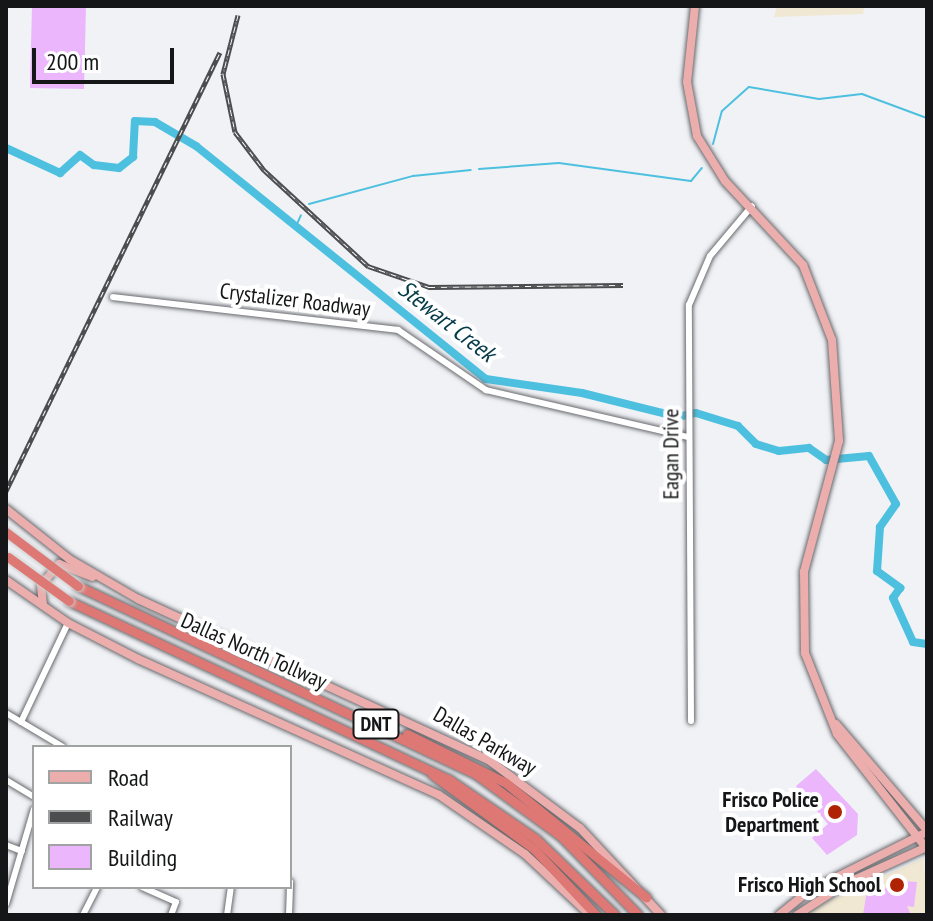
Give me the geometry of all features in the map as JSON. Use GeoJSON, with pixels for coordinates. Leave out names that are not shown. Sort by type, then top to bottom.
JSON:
{"type":"FeatureCollection","features":[{"type":"Feature","properties":{"kind":"highway","name":"Dallas North Tollway"},"geometry":{"type":"LineString","coordinates":[[6,532],[78,586],[139,619],[388,730],[476,774],[533,813],[638,915]]}},
{"type":"Feature","properties":{"kind":"highway","name":"Dallas North Tollway"},"geometry":{"type":"LineString","coordinates":[[6,555],[69,601],[128,634],[420,764],[536,839],[615,915]]}},
{"type":"Feature","properties":{"kind":"highway"},"geometry":{"type":"LineString","coordinates":[[388,730],[419,736],[506,783],[646,897]]}},
{"type":"Feature","properties":{"kind":"highway"},"geometry":{"type":"LineString","coordinates":[[420,764],[534,849],[596,915]]}},
{"type":"Feature","properties":{"kind":"main road"},"geometry":{"type":"LineString","coordinates":[[695,6],[687,61],[692,122],[716,169],[792,249],[824,308],[835,357],[839,441],[835,471],[808,551],[802,607],[805,653],[826,711],[857,763],[926,848],[800,913],[796,901]]}},
{"type":"Feature","properties":{"kind":"main road","name":"Dallas Parkway"},"geometry":{"type":"LineString","coordinates":[[6,509],[101,579],[490,761],[580,828],[661,915]]}},
{"type":"Feature","properties":{"kind":"main road"},"geometry":{"type":"LineString","coordinates":[[46,609],[41,585],[59,564],[101,579]]}},
{"type":"Feature","properties":{"kind":"main road"},"geometry":{"type":"LineString","coordinates":[[6,580],[68,623],[439,795],[525,854],[590,915]]}},
{"type":"Feature","properties":{"kind":"main road"},"geometry":{"type":"LineString","coordinates":[[779,915],[796,901],[918,839],[927,831],[826,711]]}},
{"type":"Feature","properties":{"kind":"street","name":"Eagan Drive"},"geometry":{"type":"LineString","coordinates":[[691,721],[688,412],[691,298],[710,256],[752,206]]}},
{"type":"Feature","properties":{"kind":"street","name":"Crystalizer Roadway"},"geometry":{"type":"LineString","coordinates":[[113,297],[398,330],[486,390],[688,437]]}},
{"type":"Feature","properties":{"kind":"street"},"geometry":{"type":"LineString","coordinates":[[21,722],[68,623]]}},
{"type":"Feature","properties":{"kind":"street"},"geometry":{"type":"LineString","coordinates":[[6,713],[60,745]]}},
{"type":"Feature","properties":{"kind":"street"},"geometry":{"type":"LineString","coordinates":[[6,780],[32,796]]}},
{"type":"Feature","properties":{"kind":"street"},"geometry":{"type":"LineString","coordinates":[[6,904],[32,816]]}},
{"type":"Feature","properties":{"kind":"street"},"geometry":{"type":"LineString","coordinates":[[6,845],[22,851]]}},
{"type":"Feature","properties":{"kind":"street"},"geometry":{"type":"LineString","coordinates":[[83,915],[96,889]]}},
{"type":"Feature","properties":{"kind":"street"},"geometry":{"type":"LineString","coordinates":[[147,889],[176,902],[171,915]]}},
{"type":"Feature","properties":{"kind":"street"},"geometry":{"type":"LineString","coordinates":[[227,915],[231,889]]}},
{"type":"Feature","properties":{"kind":"street"},"geometry":{"type":"LineString","coordinates":[[289,915],[291,889]]}},
{"type":"Feature","properties":{"kind":"shaded area"},"geometry":{"type":"Polygon","coordinates":[[[777,6],[865,6],[863,14],[774,17],[777,6]]]}},
{"type":"Feature","properties":{"kind":"shaded area","name":"Frisco High School"},"geometry":{"type":"Polygon","coordinates":[[[924,858],[927,915],[805,915],[813,908],[924,858]]]}},
{"type":"Feature","properties":{"kind":"building"},"geometry":{"type":"Polygon","coordinates":[[[32,6],[86,6],[84,89],[30,88],[32,6]]]}},
{"type":"Feature","properties":{"kind":"building","name":"Frisco Police Department"},"geometry":{"type":"Polygon","coordinates":[[[816,769],[858,814],[857,835],[827,855],[812,838],[828,824],[796,786],[816,769]]]}},
{"type":"Feature","properties":{"kind":"building","name":"Frisco High School"},"geometry":{"type":"Polygon","coordinates":[[[902,881],[917,882],[914,907],[907,906],[911,915],[863,915],[867,890],[902,886],[902,881]]]}},
{"type":"Feature","properties":{"kind":"waterway"},"geometry":{"type":"LineString","coordinates":[[713,144],[722,111],[749,87],[819,99],[862,94],[927,118]]}},
{"type":"Feature","properties":{"kind":"waterway","name":"Stewart Creek"},"geometry":{"type":"LineString","coordinates":[[6,148],[60,173],[80,155],[94,165],[119,168],[133,157],[135,121],[155,122],[196,146],[486,379],[582,393],[678,417],[696,413],[738,426],[756,444],[779,451],[809,448],[826,460],[869,456],[896,504],[880,527],[877,571],[900,588],[893,598],[913,642],[927,644]]}},
{"type":"Feature","properties":{"kind":"waterway"},"geometry":{"type":"LineString","coordinates":[[479,169],[559,163],[691,181],[702,168]]}},
{"type":"Feature","properties":{"kind":"waterway"},"geometry":{"type":"LineString","coordinates":[[309,204],[413,176],[471,170]]}},
{"type":"Feature","properties":{"kind":"waterway"},"geometry":{"type":"LineString","coordinates":[[295,228],[301,215]]}},
{"type":"Feature","properties":{"kind":"railway"},"geometry":{"type":"LineString","coordinates":[[238,15],[223,74],[235,132],[264,170],[368,266],[429,287],[623,285]]}},
{"type":"Feature","properties":{"kind":"railway"},"geometry":{"type":"LineString","coordinates":[[6,491],[220,52]]}},
{"type":"Feature","properties":{"kind":"place","name":"Frisco Police Department"},"geometry":{"type":"Point","coordinates":[835,812]}},
{"type":"Feature","properties":{"kind":"place","name":"Frisco High School"},"geometry":{"type":"Point","coordinates":[897,885]}}]}
